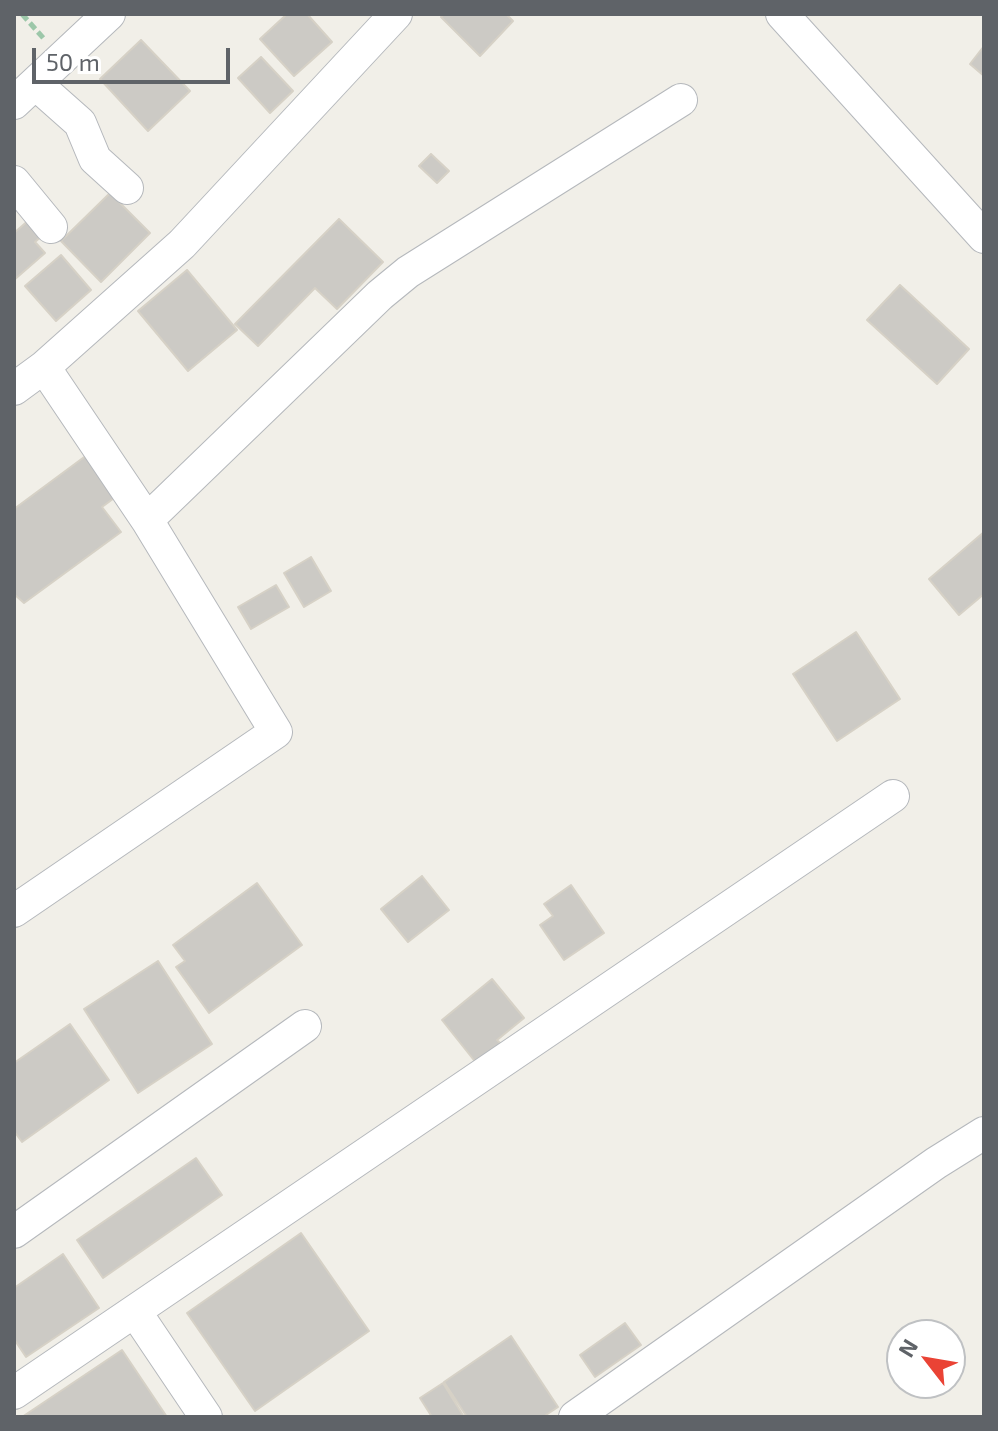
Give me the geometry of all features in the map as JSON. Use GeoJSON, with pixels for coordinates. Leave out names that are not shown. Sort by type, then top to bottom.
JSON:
{"type":"FeatureCollection","features":[{"type":"Feature","properties":{"kind":"street"},"geometry":{"type":"LineString","coordinates":[[109,14],[25,93],[80,123],[95,159],[127,188]]}},
{"type":"Feature","properties":{"kind":"street"},"geometry":{"type":"LineString","coordinates":[[14,389],[44,367],[182,244],[396,14]]}},
{"type":"Feature","properties":{"kind":"street"},"geometry":{"type":"LineString","coordinates":[[782,14],[984,237]]}},
{"type":"Feature","properties":{"kind":"street"},"geometry":{"type":"LineString","coordinates":[[147,520],[380,295],[408,272],[681,100]]}},
{"type":"Feature","properties":{"kind":"street"},"geometry":{"type":"LineString","coordinates":[[14,182],[51,227]]}},
{"type":"Feature","properties":{"kind":"street"},"geometry":{"type":"LineString","coordinates":[[14,911],[276,732],[147,520],[44,367]]}},
{"type":"Feature","properties":{"kind":"street"},"geometry":{"type":"LineString","coordinates":[[14,1393],[893,796]]}},
{"type":"Feature","properties":{"kind":"street"},"geometry":{"type":"LineString","coordinates":[[14,1232],[305,1026]]}},
{"type":"Feature","properties":{"kind":"street"},"geometry":{"type":"LineString","coordinates":[[575,1417],[923,1172],[984,1133]]}},
{"type":"Feature","properties":{"kind":"street"},"geometry":{"type":"LineString","coordinates":[[136,1313],[206,1417]]}},
{"type":"Feature","properties":{"kind":"building"},"geometry":{"type":"Polygon","coordinates":[[[287,14],[307,14],[332,42],[294,76],[260,39],[287,14]]]}},
{"type":"Feature","properties":{"kind":"building"},"geometry":{"type":"Polygon","coordinates":[[[444,14],[506,14],[513,21],[480,56],[441,17],[444,14]]]}},
{"type":"Feature","properties":{"kind":"building"},"geometry":{"type":"Polygon","coordinates":[[[141,40],[190,91],[148,131],[100,79],[141,40]]]}},
{"type":"Feature","properties":{"kind":"building"},"geometry":{"type":"Polygon","coordinates":[[[984,46],[984,76],[970,64],[984,46]]]}},
{"type":"Feature","properties":{"kind":"building"},"geometry":{"type":"Polygon","coordinates":[[[261,57],[293,91],[270,113],[238,78],[261,57]]]}},
{"type":"Feature","properties":{"kind":"building"},"geometry":{"type":"Polygon","coordinates":[[[431,154],[449,171],[437,183],[419,166],[431,154]]]}},
{"type":"Feature","properties":{"kind":"building"},"geometry":{"type":"Polygon","coordinates":[[[110,193],[150,233],[101,282],[61,241],[110,193]]]}},
{"type":"Feature","properties":{"kind":"building"},"geometry":{"type":"Polygon","coordinates":[[[30,219],[44,234],[35,242],[45,253],[14,280],[14,233],[30,219]]]}},
{"type":"Feature","properties":{"kind":"building"},"geometry":{"type":"Polygon","coordinates":[[[339,219],[383,262],[337,309],[315,288],[258,346],[235,324],[339,219]]]}},
{"type":"Feature","properties":{"kind":"building"},"geometry":{"type":"Polygon","coordinates":[[[61,255],[91,290],[56,321],[25,286],[61,255]]]}},
{"type":"Feature","properties":{"kind":"building"},"geometry":{"type":"Polygon","coordinates":[[[187,270],[237,330],[188,371],[138,311],[187,270]]]}},
{"type":"Feature","properties":{"kind":"building"},"geometry":{"type":"Polygon","coordinates":[[[900,285],[969,349],[937,384],[867,320],[900,285]]]}},
{"type":"Feature","properties":{"kind":"building"},"geometry":{"type":"Polygon","coordinates":[[[95,449],[125,490],[102,507],[121,532],[24,603],[14,594],[14,509],[95,449]]]}},
{"type":"Feature","properties":{"kind":"building"},"geometry":{"type":"Polygon","coordinates":[[[984,532],[984,594],[959,615],[929,579],[984,532]]]}},
{"type":"Feature","properties":{"kind":"building"},"geometry":{"type":"Polygon","coordinates":[[[311,557],[331,591],[304,607],[284,573],[311,557]]]}},
{"type":"Feature","properties":{"kind":"building"},"geometry":{"type":"Polygon","coordinates":[[[276,585],[289,607],[251,629],[238,607],[276,585]]]}},
{"type":"Feature","properties":{"kind":"building"},"geometry":{"type":"Polygon","coordinates":[[[856,632],[900,699],[837,741],[793,674],[856,632]]]}},
{"type":"Feature","properties":{"kind":"building"},"geometry":{"type":"Polygon","coordinates":[[[422,876],[449,910],[408,942],[381,909],[422,876]]]}},
{"type":"Feature","properties":{"kind":"building"},"geometry":{"type":"Polygon","coordinates":[[[257,883],[302,945],[209,1013],[176,967],[185,961],[173,945],[257,883]]]}},
{"type":"Feature","properties":{"kind":"building"},"geometry":{"type":"Polygon","coordinates":[[[571,885],[604,933],[564,960],[540,925],[553,916],[544,904],[571,885]]]}},
{"type":"Feature","properties":{"kind":"building"},"geometry":{"type":"Polygon","coordinates":[[[158,961],[212,1044],[138,1093],[84,1009],[158,961]]]}},
{"type":"Feature","properties":{"kind":"building"},"geometry":{"type":"Polygon","coordinates":[[[492,979],[524,1018],[497,1040],[501,1044],[477,1064],[442,1020],[492,979]]]}},
{"type":"Feature","properties":{"kind":"building"},"geometry":{"type":"Polygon","coordinates":[[[70,1024],[109,1080],[22,1142],[14,1131],[14,1063],[70,1024]]]}},
{"type":"Feature","properties":{"kind":"building"},"geometry":{"type":"Polygon","coordinates":[[[196,1158],[222,1195],[103,1278],[77,1240],[196,1158]]]}},
{"type":"Feature","properties":{"kind":"building"},"geometry":{"type":"Polygon","coordinates":[[[301,1233],[369,1331],[255,1411],[187,1313],[301,1233]]]}},
{"type":"Feature","properties":{"kind":"building"},"geometry":{"type":"Polygon","coordinates":[[[63,1254],[99,1308],[26,1357],[14,1339],[14,1288],[63,1254]]]}},
{"type":"Feature","properties":{"kind":"building"},"geometry":{"type":"Polygon","coordinates":[[[625,1323],[641,1345],[595,1377],[580,1355],[625,1323]]]}},
{"type":"Feature","properties":{"kind":"building"},"geometry":{"type":"Polygon","coordinates":[[[511,1336],[558,1407],[543,1417],[467,1417],[444,1382],[511,1336]]]}},
{"type":"Feature","properties":{"kind":"building"},"geometry":{"type":"Polygon","coordinates":[[[122,1350],[167,1417],[22,1417],[122,1350]]]}},
{"type":"Feature","properties":{"kind":"building"},"geometry":{"type":"Polygon","coordinates":[[[443,1383],[464,1417],[432,1417],[420,1398],[443,1383]]]}}]}
